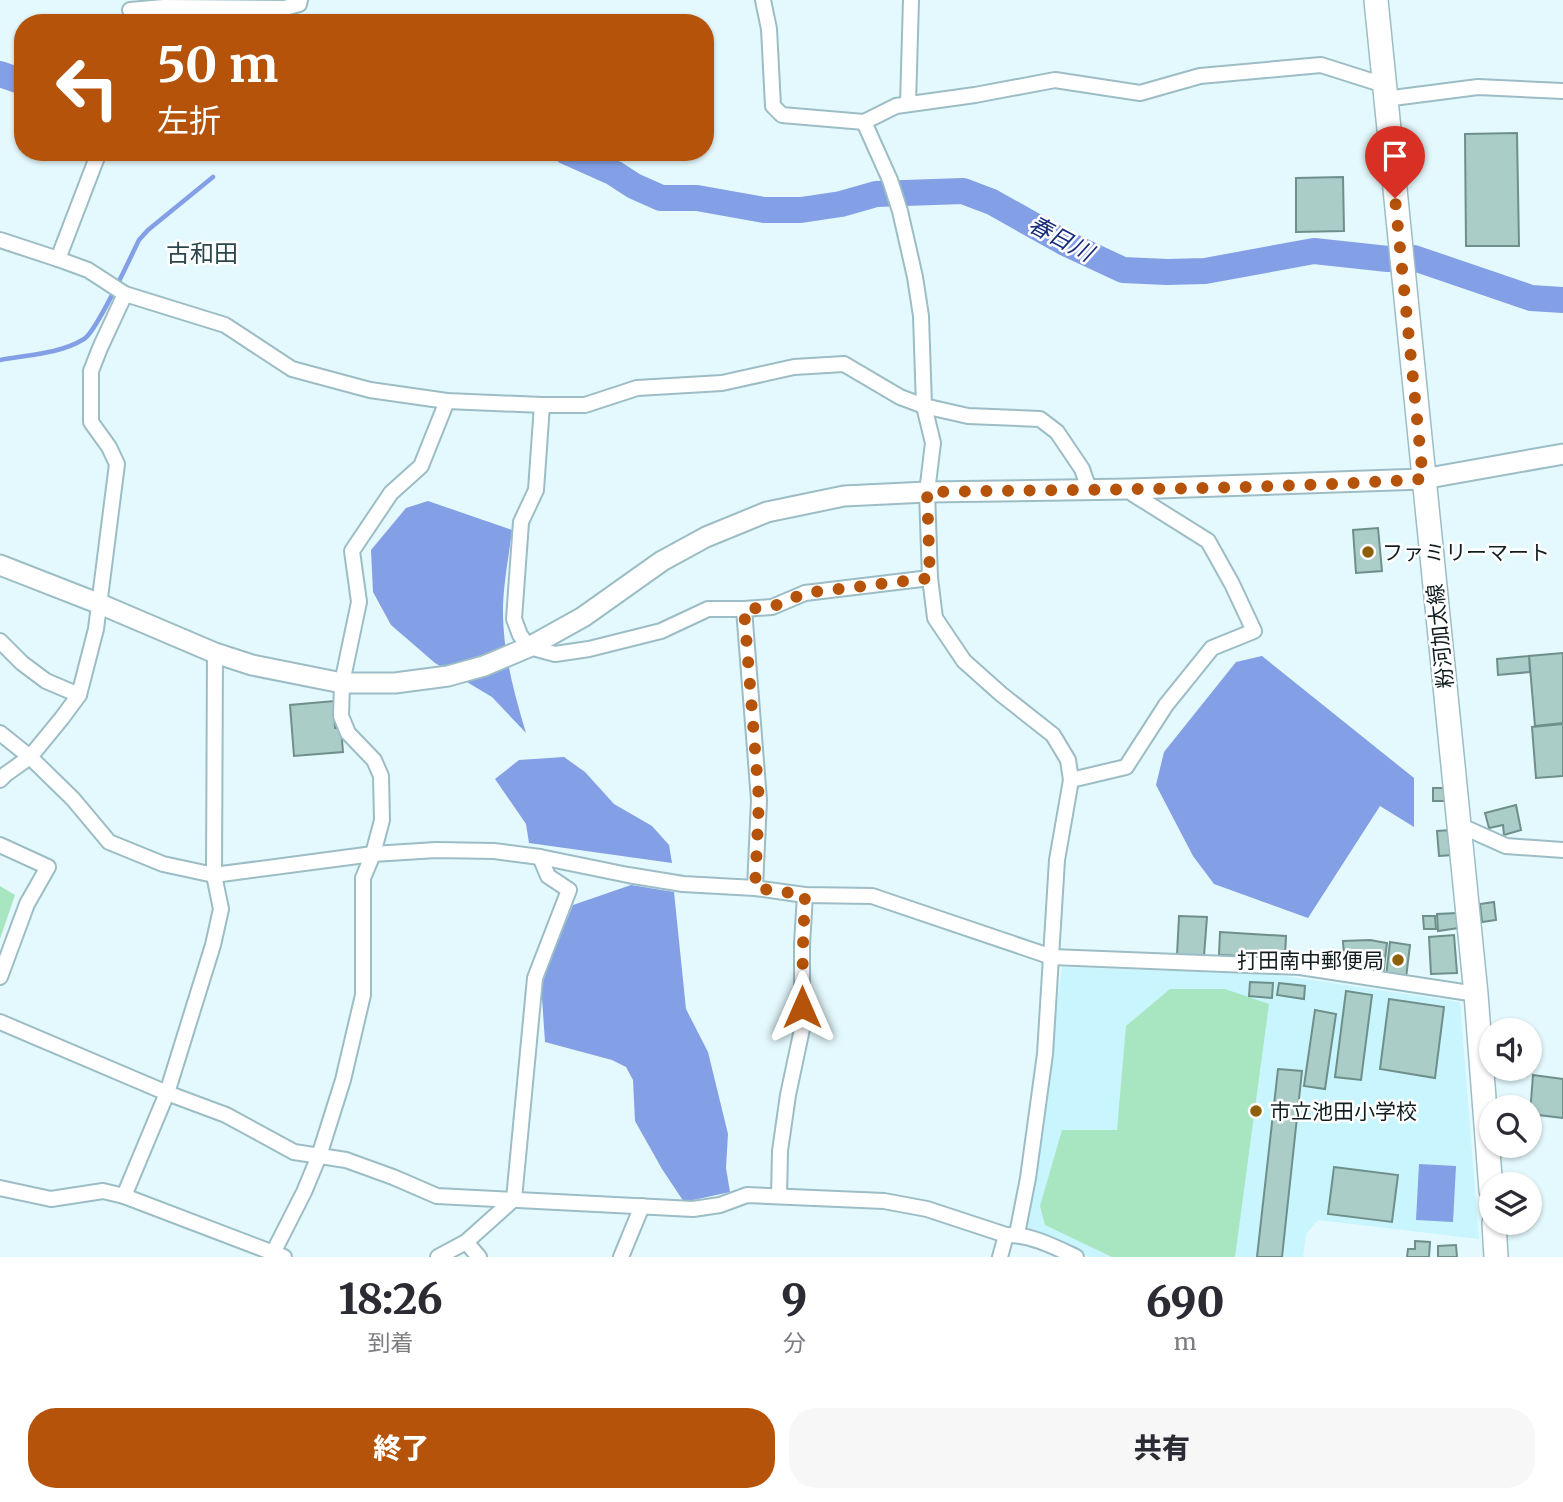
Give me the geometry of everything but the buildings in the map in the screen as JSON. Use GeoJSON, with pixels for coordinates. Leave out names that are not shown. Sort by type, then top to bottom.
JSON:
{"type":"FeatureCollection","features":[{"type":"Feature","properties":{"kind":"main road","name":"粉河加太線"},"geometry":{"type":"LineString","coordinates":[[1376,0],[1476,994],[1490,1172]]}},
{"type":"Feature","properties":{"kind":"main road"},"geometry":{"type":"LineString","coordinates":[[1495,1235],[1496,1257]]}},
{"type":"Feature","properties":{"kind":"street"},"geometry":{"type":"LineString","coordinates":[[129,11],[164,7],[285,8],[299,4],[300,0]]}},
{"type":"Feature","properties":{"kind":"street"},"geometry":{"type":"LineString","coordinates":[[763,0],[769,29],[773,106],[782,115],[864,122],[896,106],[1055,80],[1140,93],[1200,76],[1321,65],[1385,92],[1478,87],[1563,91]]}},
{"type":"Feature","properties":{"kind":"street"},"geometry":{"type":"LineString","coordinates":[[908,104],[911,0]]}},
{"type":"Feature","properties":{"kind":"street"},"geometry":{"type":"LineString","coordinates":[[864,122],[890,180],[900,211],[921,316],[924,406],[933,443],[927,492],[930,578],[935,618],[964,661],[1053,735],[1068,760],[1071,780],[1056,860],[1045,1054],[1028,1178],[1011,1235],[1000,1257]]}},
{"type":"Feature","properties":{"kind":"street"},"geometry":{"type":"LineString","coordinates":[[58,258],[96,161]]}},
{"type":"Feature","properties":{"kind":"street"},"geometry":{"type":"LineString","coordinates":[[0,240],[88,270],[125,294],[225,325],[292,369],[370,390],[447,401],[586,405],[637,388],[722,383],[794,368],[844,364],[900,397],[924,406],[968,416],[1040,419],[1057,432],[1082,469],[1089,489]]}},
{"type":"Feature","properties":{"kind":"street"},"geometry":{"type":"LineString","coordinates":[[0,780],[30,757],[62,718],[79,695],[85,675],[100,604],[117,464],[109,447],[91,422],[91,371],[125,294]]}},
{"type":"Feature","properties":{"kind":"street"},"geometry":{"type":"LineString","coordinates":[[0,1188],[51,1199],[103,1191],[124,1196],[279,1255],[319,1156],[343,1080],[363,995],[363,878],[373,855],[382,820],[380,776],[374,760],[348,733],[341,716],[342,683],[359,602],[352,551],[391,493],[421,466],[447,401]]}},
{"type":"Feature","properties":{"kind":"street"},"geometry":{"type":"LineString","coordinates":[[542,405],[536,490],[521,522],[514,619],[528,647],[555,654],[589,649],[661,631],[708,609],[772,607],[805,593],[930,578]]}},
{"type":"Feature","properties":{"kind":"street"},"geometry":{"type":"LineString","coordinates":[[0,565],[215,653],[252,665],[342,683],[395,683],[448,676],[484,666],[528,647],[583,617],[662,561],[706,537],[767,512],[844,496],[1374,482],[1423,479],[1563,454]]}},
{"type":"Feature","properties":{"kind":"street"},"geometry":{"type":"LineString","coordinates":[[1071,780],[1126,767],[1166,705],[1212,648],[1254,631],[1208,541],[1129,489]]}},
{"type":"Feature","properties":{"kind":"street"},"geometry":{"type":"LineString","coordinates":[[744,609],[759,800],[755,888]]}},
{"type":"Feature","properties":{"kind":"street"},"geometry":{"type":"LineString","coordinates":[[0,641],[22,663],[46,681],[79,695]]}},
{"type":"Feature","properties":{"kind":"street"},"geometry":{"type":"LineString","coordinates":[[124,1196],[167,1093],[214,945],[221,909],[214,875],[215,653]]}},
{"type":"Feature","properties":{"kind":"street"},"geometry":{"type":"LineString","coordinates":[[0,733],[30,757],[73,799],[109,842],[163,864],[214,875],[373,855],[436,850],[482,850],[540,856],[683,884],[755,888],[805,895],[872,896],[1052,957],[1300,967],[1476,994]]}},
{"type":"Feature","properties":{"kind":"street"},"geometry":{"type":"LineString","coordinates":[[1459,825],[1506,846],[1563,850]]}},
{"type":"Feature","properties":{"kind":"street"},"geometry":{"type":"LineString","coordinates":[[0,845],[48,867],[27,904],[0,977]]}},
{"type":"Feature","properties":{"kind":"street"},"geometry":{"type":"LineString","coordinates":[[438,1257],[466,1242],[514,1199],[534,978],[569,890],[548,876],[540,856]]}},
{"type":"Feature","properties":{"kind":"street"},"geometry":{"type":"LineString","coordinates":[[779,1196],[780,1151],[802,1029],[805,895]]}},
{"type":"Feature","properties":{"kind":"street"},"geometry":{"type":"LineString","coordinates":[[0,1022],[167,1093],[226,1115],[295,1152],[346,1160],[437,1196],[693,1209],[720,1205],[747,1195],[884,1201],[927,1209],[1051,1245],[1076,1257]]}},
{"type":"Feature","properties":{"kind":"street"},"geometry":{"type":"LineString","coordinates":[[621,1257],[642,1206]]}},
{"type":"Feature","properties":{"kind":"street"},"geometry":{"type":"LineString","coordinates":[[466,1242],[479,1257]]}},
{"type":"Feature","properties":{"kind":"shaded area","name":"市立池田小学校"},"geometry":{"type":"Polygon","coordinates":[[[1062,967],[1278,975],[1460,1002],[1479,1239],[1318,1220],[1306,1234],[1303,1257],[1090,1257],[1027,1227],[1062,967]]]}},
{"type":"Feature","properties":{"kind":"green space"},"geometry":{"type":"Polygon","coordinates":[[[0,886],[15,895],[0,939],[0,886]]]}},
{"type":"Feature","properties":{"kind":"green space"},"geometry":{"type":"Polygon","coordinates":[[[1170,989],[1225,989],[1269,1004],[1235,1257],[1112,1257],[1045,1225],[1040,1206],[1062,1130],[1117,1130],[1126,1026],[1170,989]]]}},
{"type":"Feature","properties":{"kind":"water"},"geometry":{"type":"Polygon","coordinates":[[[428,501],[512,530],[504,591],[503,627],[510,673],[526,733],[492,697],[435,663],[391,625],[373,592],[371,550],[406,508],[428,501]]]}},
{"type":"Feature","properties":{"kind":"water"},"geometry":{"type":"Polygon","coordinates":[[[1262,656],[1414,778],[1414,827],[1380,806],[1308,918],[1214,884],[1193,856],[1156,785],[1164,752],[1236,662],[1262,656]]]}},
{"type":"Feature","properties":{"kind":"water"},"geometry":{"type":"Polygon","coordinates":[[[564,757],[585,772],[614,804],[652,826],[669,845],[672,863],[529,843],[526,824],[495,779],[519,760],[564,757]]]}},
{"type":"Feature","properties":{"kind":"water"},"geometry":{"type":"Polygon","coordinates":[[[631,885],[674,892],[686,1009],[708,1052],[728,1134],[726,1168],[730,1192],[684,1202],[635,1121],[633,1080],[626,1067],[612,1060],[545,1042],[541,983],[573,905],[631,885]]]}},
{"type":"Feature","properties":{"kind":"water"},"geometry":{"type":"Polygon","coordinates":[[[1419,1164],[1456,1166],[1453,1222],[1416,1220],[1419,1164]]]}},
{"type":"Feature","properties":{"kind":"waterway","name":"春日川"},"geometry":{"type":"LineString","coordinates":[[0,74],[14,79]]}},
{"type":"Feature","properties":{"kind":"waterway","name":"春日川"},"geometry":{"type":"LineString","coordinates":[[587,161],[661,198],[697,198],[764,210],[801,210],[841,204],[876,194],[963,191],[992,202],[1065,243],[1123,270],[1205,271],[1314,251],[1388,259],[1414,258],[1531,298],[1563,300]]}},
{"type":"Feature","properties":{"kind":"waterway"},"geometry":{"type":"LineString","coordinates":[[0,360],[54,351],[84,339],[105,309],[139,240],[213,177]]}},
{"type":"Feature","properties":{"kind":"place","name":"ファミリーマート"},"geometry":{"type":"Point","coordinates":[1368,552]}},
{"type":"Feature","properties":{"kind":"place","name":"打田南中郵便局"},"geometry":{"type":"Point","coordinates":[1398,960]}},
{"type":"Feature","properties":{"kind":"place","name":"市立池田小学校"},"geometry":{"type":"Point","coordinates":[1256,1111]}},
{"type":"Feature","properties":{"kind":"district","name":"古和田"},"geometry":{"type":"Point","coordinates":[202,253]}},
{"type":"Feature","properties":{"kind":"route"},"geometry":{"type":"LineString","coordinates":[[802,1007],[805,895],[755,888],[759,800],[744,609],[772,607],[805,593],[930,578],[927,492],[1129,489],[1423,479],[1395,198]]}}]}
